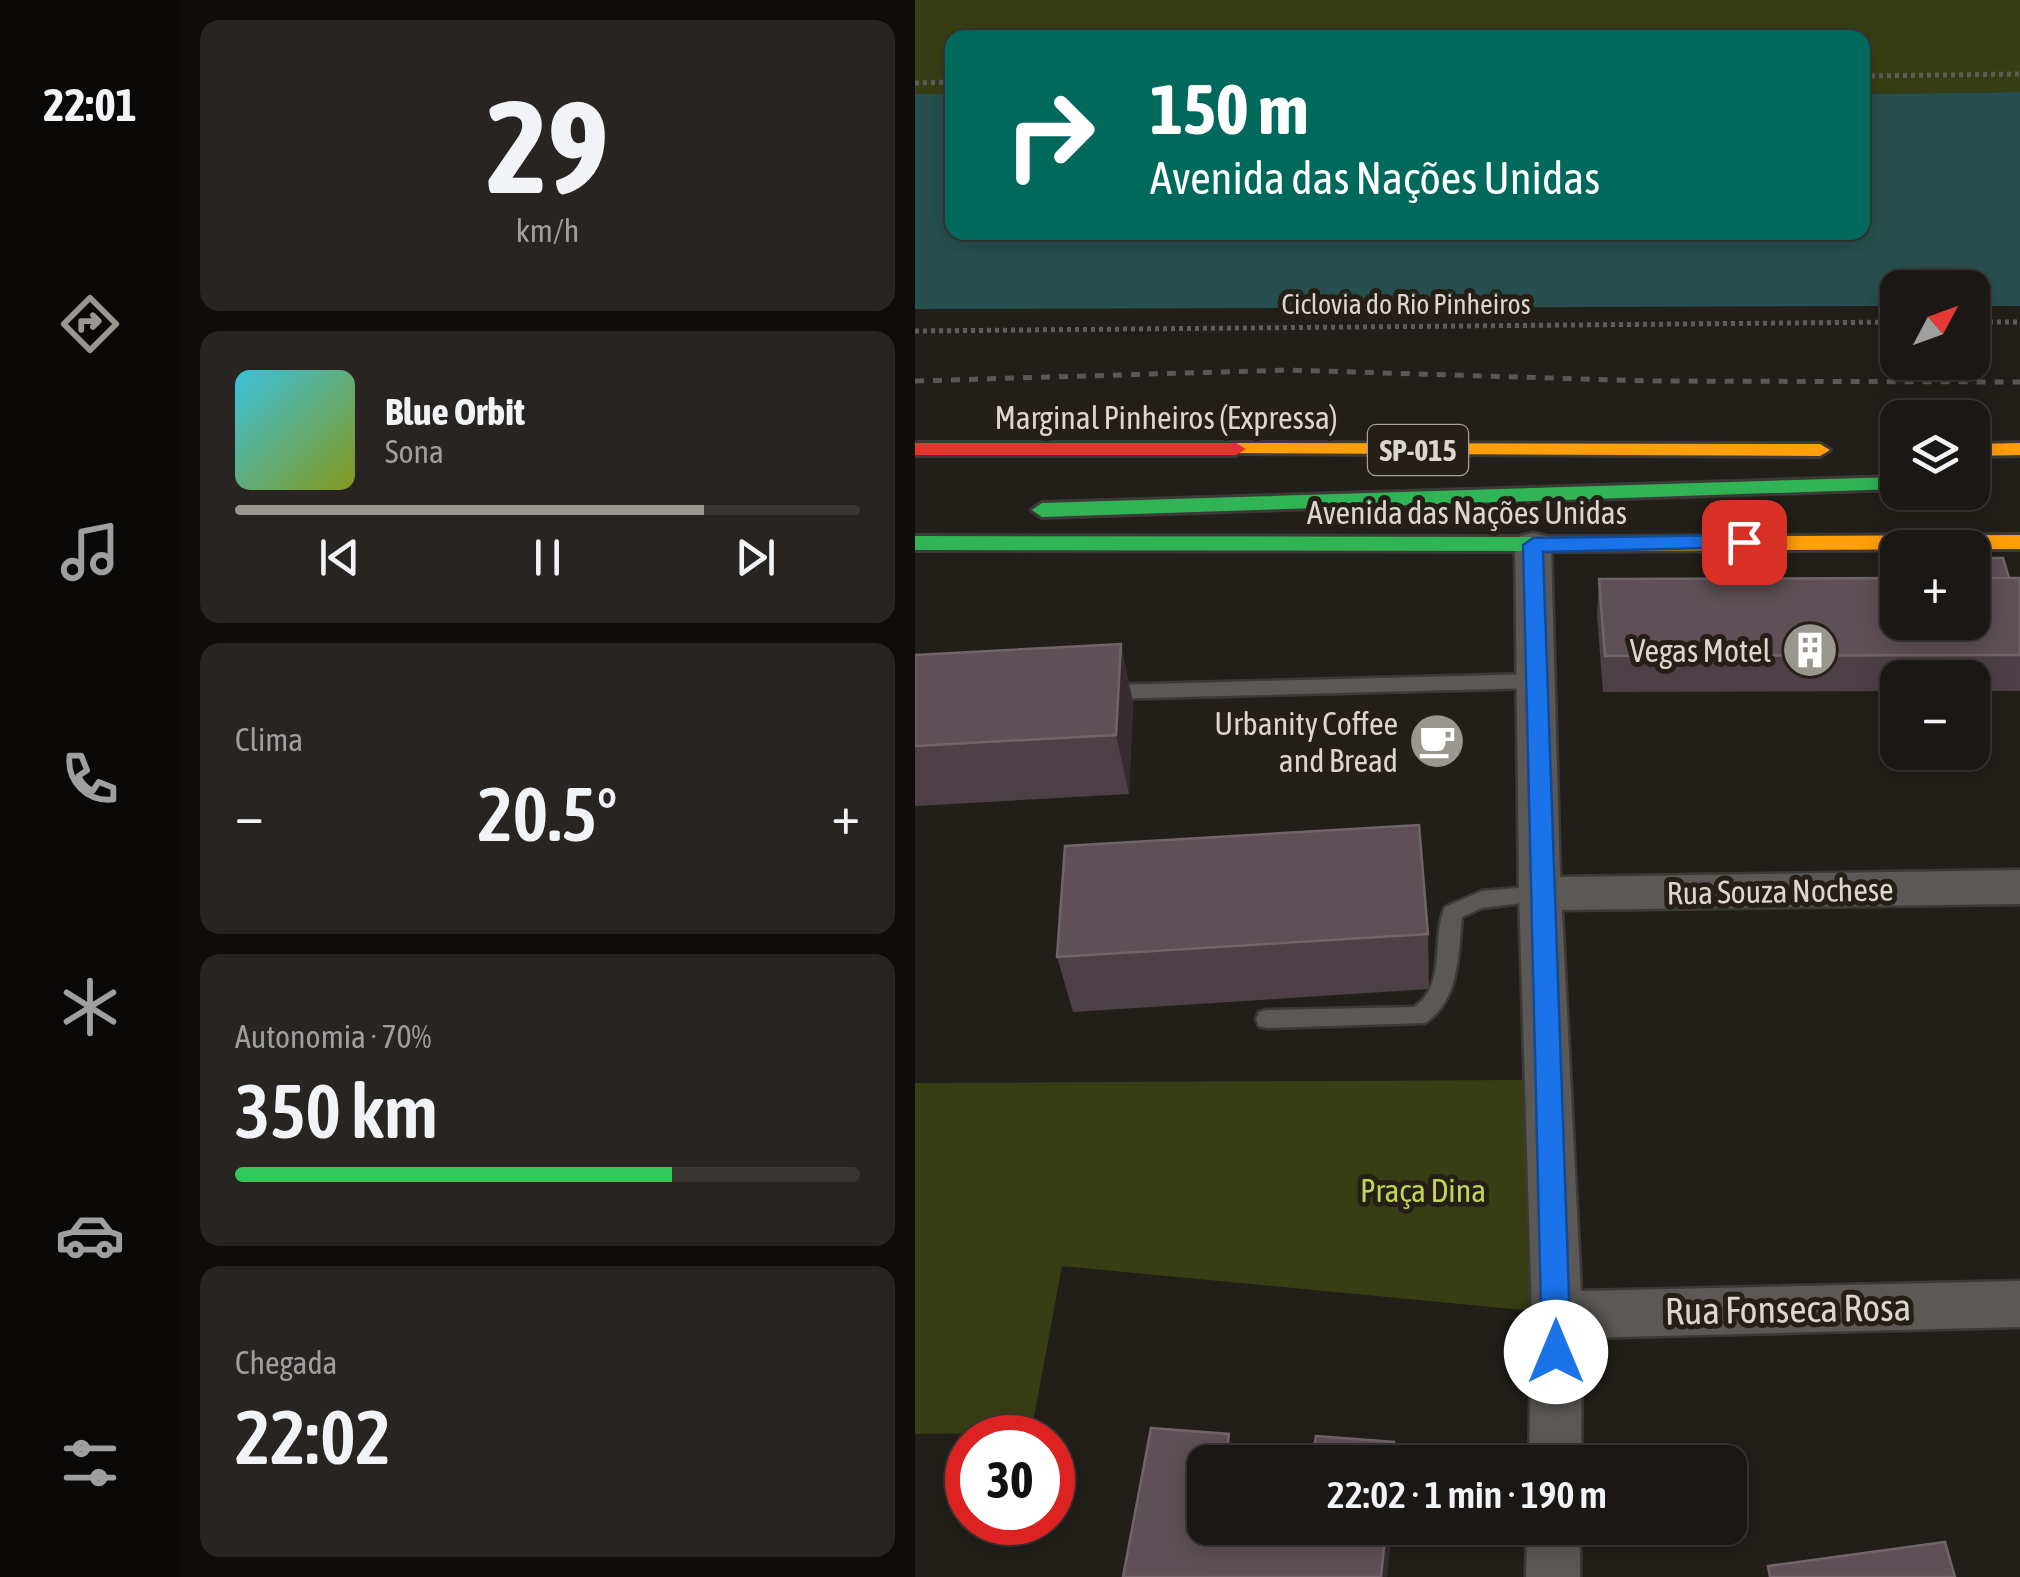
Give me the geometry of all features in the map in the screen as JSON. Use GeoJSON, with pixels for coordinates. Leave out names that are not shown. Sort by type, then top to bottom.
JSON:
{"type":"FeatureCollection","features":[{"type":"Feature","properties":{"kind":"highway","name":"Marginal Pinheiros (Expressa)"},"geometry":{"type":"LineString","coordinates":[[915,449],[1839,450]]}},
{"type":"Feature","properties":{"kind":"highway"},"geometry":{"type":"LineString","coordinates":[[1010,511],[1880,484]]}},
{"type":"Feature","properties":{"kind":"highway","name":"Avenida das Nações Unidas"},"geometry":{"type":"LineString","coordinates":[[915,543],[2020,542]]}},
{"type":"Feature","properties":{"kind":"street"},"geometry":{"type":"LineString","coordinates":[[1533,545],[1540,894],[1557,1315],[1555,1445]]}},
{"type":"Feature","properties":{"kind":"street","name":"Rua Souza Nochese"},"geometry":{"type":"LineString","coordinates":[[1540,894],[2020,887]]}},
{"type":"Feature","properties":{"kind":"street","name":"Rua Fonseca Rosa"},"geometry":{"type":"LineString","coordinates":[[1557,1315],[2020,1304]]}},
{"type":"Feature","properties":{"kind":"street"},"geometry":{"type":"LineString","coordinates":[[1553,1545],[1553,1577]]}},
{"type":"Feature","properties":{"kind":"lane"},"geometry":{"type":"LineString","coordinates":[[1087,692],[1535,681]]}},
{"type":"Feature","properties":{"kind":"lane"},"geometry":{"type":"LineString","coordinates":[[1267,1019],[1426,1013],[1439,996],[1457,908],[1472,902],[1540,894]]}},
{"type":"Feature","properties":{"kind":"path"},"geometry":{"type":"LineString","coordinates":[[1870,76],[2020,74]]}},
{"type":"Feature","properties":{"kind":"path"},"geometry":{"type":"LineString","coordinates":[[915,83],[945,82]]}},
{"type":"Feature","properties":{"kind":"path","name":"Ciclovia do Rio Pinheiros"},"geometry":{"type":"LineString","coordinates":[[915,330],[1880,322]]}},
{"type":"Feature","properties":{"kind":"path"},"geometry":{"type":"LineString","coordinates":[[1990,322],[2020,322]]}},
{"type":"Feature","properties":{"kind":"green space"},"geometry":{"type":"Polygon","coordinates":[[[915,0],[2020,0],[2020,92],[1870,94],[1870,30],[945,30],[945,94],[915,94],[915,0]]]}},
{"type":"Feature","properties":{"kind":"green space","name":"Praça Dina"},"geometry":{"type":"Polygon","coordinates":[[[1532,1080],[1535,1311],[1062,1266],[1034,1415],[945,1415],[945,1434],[915,1434],[915,1083],[1532,1080]]]}},
{"type":"Feature","properties":{"kind":"water"},"geometry":{"type":"Polygon","coordinates":[[[2020,92],[2020,306],[1990,306],[1990,270],[1880,270],[1880,306],[915,309],[915,94],[945,94],[945,240],[1870,240],[1870,94],[2020,92]]]}},
{"type":"Feature","properties":{"kind":"building"},"geometry":{"type":"Polygon","coordinates":[[[1990,558],[2003,558],[2009,578],[1990,578],[1990,558]]]}},
{"type":"Feature","properties":{"kind":"building"},"geometry":{"type":"Polygon","coordinates":[[[1880,578],[1880,640],[1990,640],[1990,578],[2020,578],[2020,655],[1605,656],[1599,579],[1880,578]]]}},
{"type":"Feature","properties":{"kind":"building"},"geometry":{"type":"Polygon","coordinates":[[[1121,644],[1116,735],[915,746],[915,655],[1121,644]]]}},
{"type":"Feature","properties":{"kind":"building"},"geometry":{"type":"Polygon","coordinates":[[[1419,825],[1428,934],[1057,957],[1065,846],[1419,825]]]}},
{"type":"Feature","properties":{"kind":"building"},"geometry":{"type":"Polygon","coordinates":[[[1151,1428],[1229,1434],[1227,1445],[1187,1445],[1187,1545],[1384,1545],[1381,1577],[1123,1577],[1151,1428]]]}},
{"type":"Feature","properties":{"kind":"building"},"geometry":{"type":"Polygon","coordinates":[[[1316,1436],[1394,1442],[1394,1445],[1315,1445],[1316,1436]]]}},
{"type":"Feature","properties":{"kind":"building"},"geometry":{"type":"Polygon","coordinates":[[[1945,1542],[1955,1577],[1770,1577],[1768,1566],[1945,1542]]]}},
{"type":"Feature","properties":{"kind":"railway"},"geometry":{"type":"LineString","coordinates":[[915,381],[1288,370],[1648,381],[2020,382]]}},
{"type":"Feature","properties":{"kind":"traffic: fast"},"geometry":{"type":"LineString","coordinates":[[1042,510],[1880,484]]}},
{"type":"Feature","properties":{"kind":"traffic: fast"},"geometry":{"type":"LineString","coordinates":[[915,543],[1587,544]]}},
{"type":"Feature","properties":{"kind":"traffic: slow"},"geometry":{"type":"LineString","coordinates":[[1236,449],[1820,450]]}},
{"type":"Feature","properties":{"kind":"traffic: slow"},"geometry":{"type":"LineString","coordinates":[[1990,450],[2020,449]]}},
{"type":"Feature","properties":{"kind":"traffic: slow"},"geometry":{"type":"LineString","coordinates":[[1587,544],[2020,542]]}},
{"type":"Feature","properties":{"kind":"traffic: jam"},"geometry":{"type":"LineString","coordinates":[[915,449],[1236,449]]}},
{"type":"Feature","properties":{"kind":"place","name":"Vegas Motel"},"geometry":{"type":"Point","coordinates":[1810,650]}},
{"type":"Feature","properties":{"kind":"place","name":"Urbanity Coffee and Bread"},"geometry":{"type":"Point","coordinates":[1437,741]}},
{"type":"Feature","properties":{"kind":"route"},"geometry":{"type":"LineString","coordinates":[[1556,1352],[1533,545],[1744,542]]}}]}
